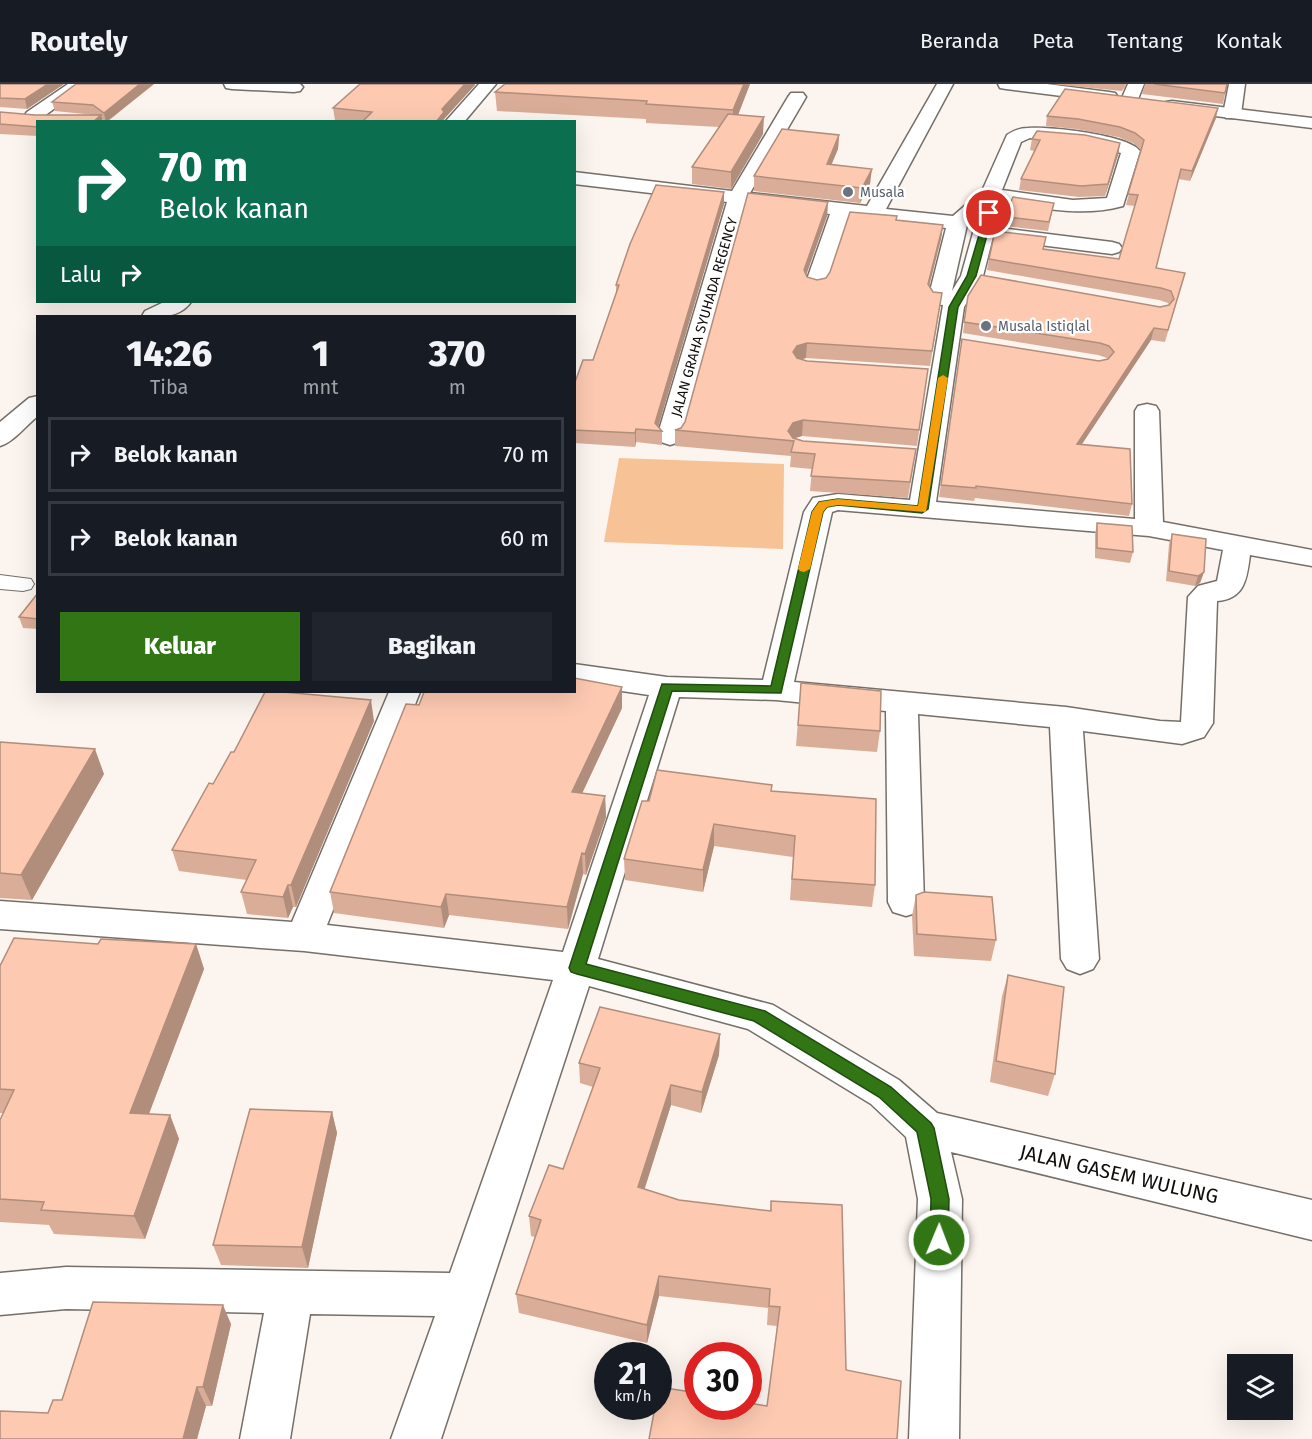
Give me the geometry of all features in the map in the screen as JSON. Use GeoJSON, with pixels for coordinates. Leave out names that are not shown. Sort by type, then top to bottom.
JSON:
{"type":"FeatureCollection","features":[{"type":"Feature","properties":{"kind":"street"},"geometry":{"type":"LineString","coordinates":[[33,116],[80,84]]}},
{"type":"Feature","properties":{"kind":"street"},"geometry":{"type":"LineString","coordinates":[[232,84],[294,87]]}},
{"type":"Feature","properties":{"kind":"street"},"geometry":{"type":"LineString","coordinates":[[456,120],[488,84]]}},
{"type":"Feature","properties":{"kind":"street"},"geometry":{"type":"LineString","coordinates":[[874,212],[945,84]]}},
{"type":"Feature","properties":{"kind":"street"},"geometry":{"type":"LineString","coordinates":[[1006,84],[1133,92],[1232,114],[1312,123]]}},
{"type":"Feature","properties":{"kind":"street"},"geometry":{"type":"LineString","coordinates":[[1232,114],[1237,84]]}},
{"type":"Feature","properties":{"kind":"street","name":"JALAN GRAHA SYUHADA REGENCY"},"geometry":{"type":"LineString","coordinates":[[670,437],[738,197],[797,98]]}},
{"type":"Feature","properties":{"kind":"street"},"geometry":{"type":"LineString","coordinates":[[11,114],[64,119]]}},
{"type":"Feature","properties":{"kind":"street"},"geometry":{"type":"LineString","coordinates":[[922,509],[919,456],[932,376],[960,342],[953,307],[972,276],[988,213],[1013,139],[1019,135],[1036,134],[1106,143],[1122,146],[1131,151],[1116,202],[1109,205],[988,213],[957,223],[939,299]]}},
{"type":"Feature","properties":{"kind":"street","name":"JALAN GRAHA SYUHADA REGENCY"},"geometry":{"type":"LineString","coordinates":[[576,177],[957,223]]}},
{"type":"Feature","properties":{"kind":"street"},"geometry":{"type":"LineString","coordinates":[[816,285],[842,209]]}},
{"type":"Feature","properties":{"kind":"street"},"geometry":{"type":"LineString","coordinates":[[988,213],[1112,248]]}},
{"type":"Feature","properties":{"kind":"street"},"geometry":{"type":"LineString","coordinates":[[972,276],[995,280]]}},
{"type":"Feature","properties":{"kind":"street"},"geometry":{"type":"LineString","coordinates":[[155,315],[178,303]]}},
{"type":"Feature","properties":{"kind":"street"},"geometry":{"type":"LineString","coordinates":[[0,438],[13,423],[36,405]]}},
{"type":"Feature","properties":{"kind":"street"},"geometry":{"type":"LineString","coordinates":[[1147,411],[1149,528]]}},
{"type":"Feature","properties":{"kind":"street"},"geometry":{"type":"LineString","coordinates":[[776,690],[818,512],[823,504],[838,502],[1149,528],[1312,558]]}},
{"type":"Feature","properties":{"kind":"street"},"geometry":{"type":"LineString","coordinates":[[576,674],[667,687],[776,690],[1066,718],[1160,732],[1182,733],[1193,729],[1197,723],[1203,597],[1208,592],[1221,592],[1231,585],[1238,543]]}},
{"type":"Feature","properties":{"kind":"street"},"geometry":{"type":"LineString","coordinates":[[416,1439],[577,968],[667,687]]}},
{"type":"Feature","properties":{"kind":"street"},"geometry":{"type":"LineString","coordinates":[[304,936],[405,693]]}},
{"type":"Feature","properties":{"kind":"street"},"geometry":{"type":"LineString","coordinates":[[902,702],[906,902]]}},
{"type":"Feature","properties":{"kind":"street"},"geometry":{"type":"LineString","coordinates":[[1066,718],[1080,959]]}},
{"type":"Feature","properties":{"kind":"street"},"geometry":{"type":"LineString","coordinates":[[0,915],[304,936],[577,968],[759,1016],[885,1092],[925,1128],[940,1199],[934,1439]]}},
{"type":"Feature","properties":{"kind":"street","name":"JALAN GASEM WULUNG"},"geometry":{"type":"LineString","coordinates":[[925,1128],[1312,1221]]}},
{"type":"Feature","properties":{"kind":"street"},"geometry":{"type":"LineString","coordinates":[[0,1294],[66,1288],[466,1296]]}},
{"type":"Feature","properties":{"kind":"street"},"geometry":{"type":"LineString","coordinates":[[265,1439],[291,1292]]}},
{"type":"Feature","properties":{"kind":"lane"},"geometry":{"type":"LineString","coordinates":[[0,582],[23,584]]}},
{"type":"Feature","properties":{"kind":"shaded area"},"geometry":{"type":"Polygon","coordinates":[[[619,458],[784,464],[783,549],[604,542],[619,458]]]}},
{"type":"Feature","properties":{"kind":"building"},"geometry":{"type":"Polygon","coordinates":[[[0,84],[48,84],[25,99],[0,98],[0,84]]]}},
{"type":"Feature","properties":{"kind":"building"},"geometry":{"type":"Polygon","coordinates":[[[76,84],[140,84],[104,113],[93,105],[52,102],[76,84]]]}},
{"type":"Feature","properties":{"kind":"building"},"geometry":{"type":"Polygon","coordinates":[[[360,84],[465,84],[442,109],[444,112],[438,120],[364,120],[372,112],[333,108],[360,84]]]}},
{"type":"Feature","properties":{"kind":"building"},"geometry":{"type":"Polygon","coordinates":[[[505,84],[744,84],[733,110],[646,104],[647,101],[495,92],[505,84]]]}},
{"type":"Feature","properties":{"kind":"building"},"geometry":{"type":"Polygon","coordinates":[[[1154,84],[1227,84],[1225,93],[1154,84]]]}},
{"type":"Feature","properties":{"kind":"building"},"geometry":{"type":"Polygon","coordinates":[[[1065,89],[1218,108],[1192,171],[1181,169],[1156,268],[1185,273],[1168,330],[1154,328],[1077,444],[1130,449],[1132,504],[976,486],[976,488],[941,485],[962,339],[1099,361],[1108,359],[1114,352],[1109,346],[1100,343],[964,322],[968,296],[981,275],[1160,307],[1169,305],[1174,299],[1171,291],[1161,288],[989,259],[995,231],[1046,237],[1043,249],[1119,259],[1138,195],[1128,194],[1144,140],[1135,133],[1120,127],[1047,116],[1065,89]]]}},
{"type":"Feature","properties":{"kind":"building"},"geometry":{"type":"Polygon","coordinates":[[[0,112],[35,115],[101,115],[95,120],[36,120],[36,127],[0,124],[0,112]]]}},
{"type":"Feature","properties":{"kind":"building"},"geometry":{"type":"Polygon","coordinates":[[[728,114],[764,117],[731,172],[692,167],[728,114]]]}},
{"type":"Feature","properties":{"kind":"building"},"geometry":{"type":"Polygon","coordinates":[[[782,129],[839,135],[827,164],[872,169],[862,188],[754,176],[782,129]]]}},
{"type":"Feature","properties":{"kind":"building"},"geometry":{"type":"Polygon","coordinates":[[[1037,131],[1085,135],[1120,143],[1108,184],[1081,186],[1021,179],[1040,140],[1032,139],[1037,131]]]}},
{"type":"Feature","properties":{"kind":"building"},"geometry":{"type":"Polygon","coordinates":[[[656,185],[724,192],[655,423],[662,431],[636,429],[635,433],[576,430],[576,379],[583,360],[593,360],[619,285],[616,285],[630,244],[656,185]]]}},
{"type":"Feature","properties":{"kind":"building"},"geometry":{"type":"Polygon","coordinates":[[[748,193],[828,202],[804,270],[807,277],[817,280],[826,278],[830,272],[850,212],[897,216],[896,220],[943,225],[928,284],[933,292],[942,293],[932,351],[807,343],[797,346],[793,352],[797,358],[807,361],[928,369],[919,430],[803,420],[793,423],[788,431],[793,438],[803,441],[916,449],[910,482],[811,476],[815,454],[791,452],[794,441],[675,430],[681,428],[685,422],[748,193]]]}},
{"type":"Feature","properties":{"kind":"building"},"geometry":{"type":"Polygon","coordinates":[[[1013,197],[1054,203],[1049,222],[999,216],[1002,207],[1008,208],[1013,197]]]}},
{"type":"Feature","properties":{"kind":"building"},"geometry":{"type":"Polygon","coordinates":[[[1097,523],[1132,526],[1133,552],[1097,548],[1097,523]]]}},
{"type":"Feature","properties":{"kind":"building"},"geometry":{"type":"Polygon","coordinates":[[[1172,534],[1206,539],[1204,572],[1198,576],[1169,571],[1172,534]]]}},
{"type":"Feature","properties":{"kind":"building"},"geometry":{"type":"Polygon","coordinates":[[[36,596],[36,619],[19,617],[36,596]]]}},
{"type":"Feature","properties":{"kind":"building"},"geometry":{"type":"Polygon","coordinates":[[[576,678],[622,687],[572,792],[605,796],[585,854],[582,853],[567,907],[446,894],[441,907],[330,892],[406,704],[419,705],[424,693],[576,693],[576,678]]]}},
{"type":"Feature","properties":{"kind":"building"},"geometry":{"type":"Polygon","coordinates":[[[801,683],[881,691],[880,731],[798,725],[801,683]]]}},
{"type":"Feature","properties":{"kind":"building"},"geometry":{"type":"Polygon","coordinates":[[[264,693],[294,693],[371,700],[291,885],[288,885],[283,897],[241,892],[256,860],[172,850],[209,783],[213,784],[231,752],[234,752],[264,693]]]}},
{"type":"Feature","properties":{"kind":"building"},"geometry":{"type":"Polygon","coordinates":[[[0,742],[95,749],[21,875],[0,873],[0,742]]]}},
{"type":"Feature","properties":{"kind":"building"},"geometry":{"type":"Polygon","coordinates":[[[657,770],[772,785],[771,791],[876,799],[875,885],[792,879],[795,836],[714,824],[703,870],[624,859],[642,801],[649,801],[657,770]]]}},
{"type":"Feature","properties":{"kind":"building"},"geometry":{"type":"Polygon","coordinates":[[[924,892],[992,897],[996,940],[917,934],[916,895],[924,892]]]}},
{"type":"Feature","properties":{"kind":"building"},"geometry":{"type":"Polygon","coordinates":[[[14,938],[98,944],[101,939],[196,944],[130,1113],[170,1115],[134,1216],[41,1210],[44,1202],[0,1199],[0,1120],[14,1090],[0,1089],[0,966],[14,938]]]}},
{"type":"Feature","properties":{"kind":"building"},"geometry":{"type":"Polygon","coordinates":[[[1008,975],[1064,987],[1055,1074],[996,1061],[1008,975]]]}},
{"type":"Feature","properties":{"kind":"building"},"geometry":{"type":"Polygon","coordinates":[[[600,1007],[720,1034],[702,1092],[671,1085],[638,1187],[679,1200],[771,1211],[771,1201],[842,1205],[846,1370],[901,1381],[897,1439],[649,1439],[653,1420],[672,1420],[672,1389],[684,1391],[684,1420],[762,1420],[762,1405],[767,1406],[780,1307],[769,1306],[770,1289],[659,1276],[647,1325],[516,1294],[541,1220],[529,1216],[549,1165],[563,1169],[600,1068],[579,1063],[600,1007]]]}},
{"type":"Feature","properties":{"kind":"building"},"geometry":{"type":"Polygon","coordinates":[[[250,1109],[332,1112],[302,1247],[213,1245],[250,1109]]]}},
{"type":"Feature","properties":{"kind":"building"},"geometry":{"type":"Polygon","coordinates":[[[93,1302],[223,1305],[203,1387],[197,1387],[183,1439],[0,1439],[0,1411],[48,1413],[53,1400],[62,1400],[93,1302]]]}},
{"type":"Feature","properties":{"kind":"slow traffic"},"geometry":{"type":"LineString","coordinates":[[804,569],[818,512],[823,504],[838,502],[922,509],[943,378]]}},
{"type":"Feature","properties":{"kind":"place","name":"Musala"},"geometry":{"type":"Point","coordinates":[848,192]}},
{"type":"Feature","properties":{"kind":"place","name":"Musala Istiqlal"},"geometry":{"type":"Point","coordinates":[986,326]}},
{"type":"Feature","properties":{"kind":"route"},"geometry":{"type":"LineString","coordinates":[[939,1240],[940,1199],[925,1128],[885,1092],[759,1016],[577,968],[667,687],[776,690],[818,512],[823,504],[838,502],[922,509],[953,307],[972,276],[989,213]]}}]}
